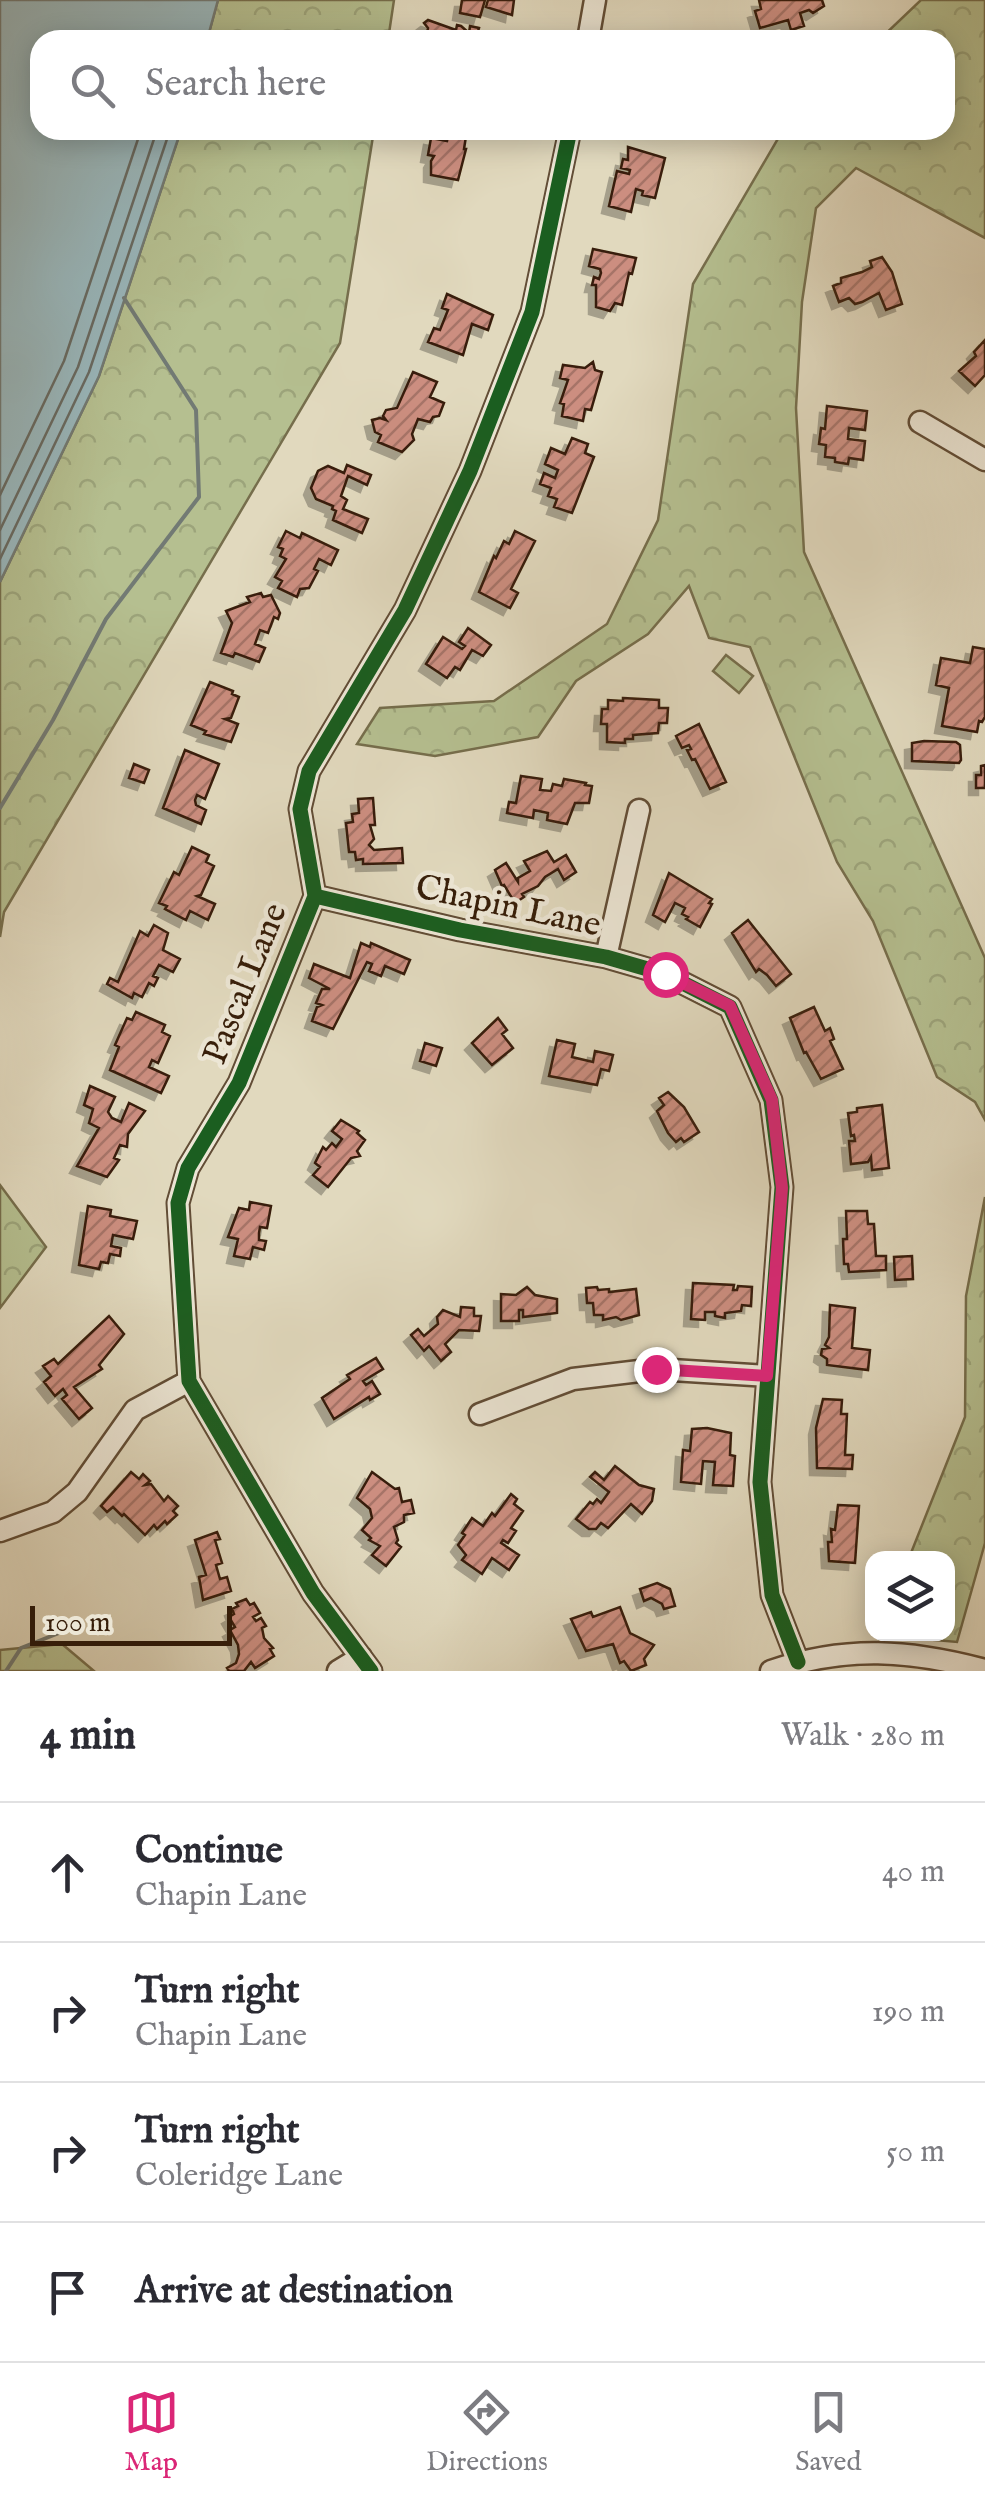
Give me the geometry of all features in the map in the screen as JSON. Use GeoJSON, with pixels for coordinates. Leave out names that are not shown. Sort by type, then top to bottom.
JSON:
{"type":"FeatureCollection","features":[{"type":"Feature","properties":{"kind":"street"},"geometry":{"type":"LineString","coordinates":[[590,30],[596,0]]}},
{"type":"Feature","properties":{"kind":"street","name":"Pascal Lane"},"geometry":{"type":"LineString","coordinates":[[366,1664],[313,1593],[189,1382],[178,1204],[188,1168],[239,1083],[315,896],[300,809],[309,771],[401,618],[470,471],[532,312],[568,140]]}},
{"type":"Feature","properties":{"kind":"street"},"geometry":{"type":"LineString","coordinates":[[920,422],[985,460]]}},
{"type":"Feature","properties":{"kind":"street"},"geometry":{"type":"LineString","coordinates":[[606,957],[639,810]]}},
{"type":"Feature","properties":{"kind":"street","name":"Chapin Lane"},"geometry":{"type":"LineString","coordinates":[[315,896],[460,930],[606,957],[665,974],[730,1006],[772,1100],[782,1188],[760,1482],[772,1595],[798,1662]]}},
{"type":"Feature","properties":{"kind":"street"},"geometry":{"type":"LineString","coordinates":[[480,1414],[574,1379],[656,1369],[767,1376]]}},
{"type":"Feature","properties":{"kind":"street"},"geometry":{"type":"LineString","coordinates":[[0,1531],[53,1512],[77,1492],[135,1410],[189,1382]]}},
{"type":"Feature","properties":{"kind":"street"},"geometry":{"type":"LineString","coordinates":[[771,1671],[798,1662],[869,1651],[936,1657],[985,1670]]}},
{"type":"Feature","properties":{"kind":"street"},"geometry":{"type":"LineString","coordinates":[[338,1671],[366,1664]]}},
{"type":"Feature","properties":{"kind":"green space"},"geometry":{"type":"Polygon","coordinates":[[[218,0],[394,0],[390,30],[210,30],[218,0]]]}},
{"type":"Feature","properties":{"kind":"green space"},"geometry":{"type":"Polygon","coordinates":[[[921,0],[985,0],[985,238],[856,168],[816,208],[802,302],[796,408],[804,552],[985,958],[985,1120],[975,1102],[937,1077],[873,921],[837,862],[750,647],[709,638],[689,586],[648,634],[576,681],[538,737],[435,756],[357,744],[380,708],[494,701],[607,624],[658,520],[693,284],[777,140],[955,140],[955,30],[890,30],[921,0]]]}},
{"type":"Feature","properties":{"kind":"green space"},"geometry":{"type":"Polygon","coordinates":[[[178,140],[372,140],[340,343],[4,912],[0,937],[0,582],[99,376],[178,140]]]}},
{"type":"Feature","properties":{"kind":"green space"},"geometry":{"type":"Polygon","coordinates":[[[726,655],[753,676],[739,693],[713,671],[726,655]]]}},
{"type":"Feature","properties":{"kind":"green space"},"geometry":{"type":"Polygon","coordinates":[[[0,1185],[46,1247],[0,1308],[0,1185]]]}},
{"type":"Feature","properties":{"kind":"green space"},"geometry":{"type":"Polygon","coordinates":[[[985,1197],[985,1543],[957,1642],[946,1641],[955,1641],[955,1551],[912,1551],[965,1417],[966,1296],[985,1197]]]}},
{"type":"Feature","properties":{"kind":"green space"},"geometry":{"type":"Polygon","coordinates":[[[62,1644],[94,1671],[0,1671],[0,1650],[62,1644]]]}},
{"type":"Feature","properties":{"kind":"water"},"geometry":{"type":"Polygon","coordinates":[[[0,0],[218,0],[210,30],[30,30],[30,140],[178,140],[99,376],[0,582],[0,0]]]}},
{"type":"Feature","properties":{"kind":"building"},"geometry":{"type":"Polygon","coordinates":[[[462,0],[485,0],[480,17],[460,13],[462,0]]]}},
{"type":"Feature","properties":{"kind":"building"},"geometry":{"type":"Polygon","coordinates":[[[488,0],[514,0],[512,15],[486,7],[488,0]]]}},
{"type":"Feature","properties":{"kind":"building"},"geometry":{"type":"Polygon","coordinates":[[[759,0],[822,0],[824,6],[813,13],[800,13],[804,26],[791,30],[788,20],[760,28],[755,11],[761,9],[759,0]]]}},
{"type":"Feature","properties":{"kind":"building"},"geometry":{"type":"Polygon","coordinates":[[[428,20],[456,30],[428,30],[424,23],[428,20]]]}},
{"type":"Feature","properties":{"kind":"building"},"geometry":{"type":"Polygon","coordinates":[[[431,140],[465,140],[458,180],[431,175],[434,156],[428,155],[431,140]]]}},
{"type":"Feature","properties":{"kind":"building"},"geometry":{"type":"Polygon","coordinates":[[[628,147],[665,158],[655,198],[636,189],[631,212],[609,206],[617,171],[629,174],[630,170],[621,168],[623,159],[628,160],[628,147]]]}},
{"type":"Feature","properties":{"kind":"building"},"geometry":{"type":"Polygon","coordinates":[[[593,249],[636,258],[622,305],[615,303],[610,311],[596,307],[596,285],[592,285],[594,277],[599,279],[601,273],[589,266],[593,249]]]}},
{"type":"Feature","properties":{"kind":"building"},"geometry":{"type":"Polygon","coordinates":[[[882,257],[892,272],[902,304],[886,310],[879,293],[855,304],[849,298],[839,302],[833,286],[841,283],[841,278],[872,267],[870,261],[882,257]]]}},
{"type":"Feature","properties":{"kind":"building"},"geometry":{"type":"Polygon","coordinates":[[[447,294],[493,315],[488,330],[472,324],[463,355],[428,342],[434,328],[440,330],[448,310],[442,308],[447,294]]]}},
{"type":"Feature","properties":{"kind":"building"},"geometry":{"type":"Polygon","coordinates":[[[985,340],[985,375],[975,386],[959,371],[976,356],[974,352],[985,340]]]}},
{"type":"Feature","properties":{"kind":"building"},"geometry":{"type":"Polygon","coordinates":[[[593,362],[595,370],[602,372],[591,410],[585,409],[583,421],[562,416],[564,404],[560,403],[568,380],[560,378],[563,365],[585,368],[593,362]]]}},
{"type":"Feature","properties":{"kind":"building"},"geometry":{"type":"Polygon","coordinates":[[[413,372],[437,382],[430,397],[444,403],[439,416],[430,422],[418,419],[412,434],[414,440],[402,452],[378,442],[381,435],[375,432],[372,420],[386,420],[386,410],[397,408],[413,372]]]}},
{"type":"Feature","properties":{"kind":"building"},"geometry":{"type":"Polygon","coordinates":[[[827,406],[867,411],[865,430],[849,428],[848,439],[865,441],[863,460],[849,458],[848,464],[825,457],[826,445],[819,444],[827,406]]]}},
{"type":"Feature","properties":{"kind":"building"},"geometry":{"type":"Polygon","coordinates":[[[572,438],[588,444],[585,453],[594,457],[572,513],[554,507],[557,499],[548,496],[551,488],[540,484],[544,473],[555,478],[558,470],[545,464],[551,448],[565,454],[572,438]]]}},
{"type":"Feature","properties":{"kind":"building"},"geometry":{"type":"Polygon","coordinates":[[[347,465],[371,475],[367,485],[348,476],[341,496],[347,500],[343,509],[368,519],[362,533],[333,520],[333,506],[316,499],[311,488],[318,471],[328,466],[344,473],[347,465]]]}},
{"type":"Feature","properties":{"kind":"building"},"geometry":{"type":"Polygon","coordinates":[[[286,531],[300,538],[302,533],[338,550],[331,565],[319,559],[309,588],[300,589],[297,597],[278,588],[282,581],[275,577],[286,559],[280,556],[283,549],[278,547],[286,531]]]}},
{"type":"Feature","properties":{"kind":"building"},"geometry":{"type":"Polygon","coordinates":[[[515,531],[535,541],[511,589],[518,593],[510,608],[479,592],[494,556],[504,541],[509,544],[515,531]]]}},
{"type":"Feature","properties":{"kind":"building"},"geometry":{"type":"Polygon","coordinates":[[[261,593],[263,597],[271,595],[280,613],[278,619],[274,617],[268,633],[260,630],[255,644],[265,648],[259,662],[235,653],[233,657],[221,653],[232,623],[226,611],[261,593]]]}},
{"type":"Feature","properties":{"kind":"building"},"geometry":{"type":"Polygon","coordinates":[[[468,628],[491,645],[483,656],[472,650],[460,670],[455,667],[447,678],[426,664],[443,637],[462,649],[465,646],[459,642],[468,628]]]}},
{"type":"Feature","properties":{"kind":"building"},"geometry":{"type":"Polygon","coordinates":[[[973,647],[985,649],[985,717],[979,721],[977,732],[942,726],[949,688],[936,685],[941,658],[970,663],[973,647]]]}},
{"type":"Feature","properties":{"kind":"building"},"geometry":{"type":"Polygon","coordinates":[[[210,682],[239,697],[231,718],[225,719],[238,724],[231,742],[204,734],[206,731],[191,725],[210,682]]]}},
{"type":"Feature","properties":{"kind":"building"},"geometry":{"type":"Polygon","coordinates":[[[608,700],[659,700],[659,708],[668,708],[667,723],[659,723],[658,733],[633,735],[625,743],[607,742],[607,724],[601,724],[602,709],[608,709],[608,700]]]}},
{"type":"Feature","properties":{"kind":"building"},"geometry":{"type":"Polygon","coordinates":[[[699,724],[726,782],[710,789],[687,750],[691,749],[689,745],[682,748],[676,736],[699,724]]]}},
{"type":"Feature","properties":{"kind":"building"},"geometry":{"type":"Polygon","coordinates":[[[956,742],[960,745],[961,760],[912,761],[912,743],[956,742]]]}},
{"type":"Feature","properties":{"kind":"building"},"geometry":{"type":"Polygon","coordinates":[[[185,750],[219,764],[205,799],[197,795],[195,800],[196,805],[206,810],[201,824],[163,808],[185,750]]]}},
{"type":"Feature","properties":{"kind":"building"},"geometry":{"type":"Polygon","coordinates":[[[134,764],[149,770],[144,783],[129,778],[134,764]]]}},
{"type":"Feature","properties":{"kind":"building"},"geometry":{"type":"Polygon","coordinates":[[[985,765],[985,788],[976,788],[976,775],[981,775],[981,766],[985,765]]]}},
{"type":"Feature","properties":{"kind":"building"},"geometry":{"type":"Polygon","coordinates":[[[521,776],[542,779],[540,790],[551,791],[553,784],[562,786],[564,779],[586,783],[592,786],[589,803],[575,803],[567,824],[547,820],[548,813],[534,810],[533,818],[507,813],[509,802],[516,803],[521,776]]]}},
{"type":"Feature","properties":{"kind":"building"},"geometry":{"type":"Polygon","coordinates":[[[373,798],[375,825],[370,825],[374,839],[369,845],[374,850],[402,848],[403,863],[363,864],[363,859],[356,860],[355,852],[349,852],[346,823],[353,822],[352,814],[359,813],[358,799],[373,798]]]}},
{"type":"Feature","properties":{"kind":"building"},"geometry":{"type":"Polygon","coordinates":[[[192,847],[209,855],[206,862],[214,866],[197,896],[215,904],[208,920],[190,911],[186,920],[159,903],[174,872],[179,875],[192,847]]]}},
{"type":"Feature","properties":{"kind":"building"},"geometry":{"type":"Polygon","coordinates":[[[547,851],[554,862],[566,855],[576,872],[564,880],[558,869],[515,903],[495,870],[506,863],[518,882],[530,871],[524,861],[547,851]]]}},
{"type":"Feature","properties":{"kind":"building"},"geometry":{"type":"Polygon","coordinates":[[[669,873],[712,899],[700,927],[686,919],[682,914],[685,908],[675,903],[665,922],[653,915],[669,873]]]}},
{"type":"Feature","properties":{"kind":"building"},"geometry":{"type":"Polygon","coordinates":[[[748,920],[791,974],[776,986],[759,969],[756,972],[732,933],[748,920]]]}},
{"type":"Feature","properties":{"kind":"building"},"geometry":{"type":"Polygon","coordinates":[[[154,925],[168,933],[163,950],[180,959],[173,972],[159,965],[153,976],[158,978],[154,986],[149,983],[142,997],[134,993],[132,998],[107,984],[110,978],[118,982],[140,931],[148,936],[154,925]]]}},
{"type":"Feature","properties":{"kind":"building"},"geometry":{"type":"Polygon","coordinates":[[[361,943],[370,947],[371,943],[410,960],[404,974],[385,966],[381,976],[369,971],[372,964],[367,962],[333,1029],[312,1021],[317,1007],[322,1005],[316,1003],[322,989],[330,989],[309,978],[314,964],[350,978],[361,943]]]}},
{"type":"Feature","properties":{"kind":"building"},"geometry":{"type":"Polygon","coordinates":[[[814,1007],[825,1031],[830,1028],[834,1039],[830,1041],[843,1069],[821,1079],[804,1053],[790,1018],[814,1007]]]}},
{"type":"Feature","properties":{"kind":"building"},"geometry":{"type":"Polygon","coordinates":[[[136,1012],[165,1025],[162,1032],[170,1036],[158,1063],[152,1060],[149,1067],[169,1076],[161,1093],[110,1070],[119,1047],[115,1045],[127,1018],[132,1020],[136,1012]]]}},
{"type":"Feature","properties":{"kind":"building"},"geometry":{"type":"Polygon","coordinates":[[[498,1018],[507,1030],[502,1034],[513,1048],[492,1065],[472,1043],[498,1018]]]}},
{"type":"Feature","properties":{"kind":"building"},"geometry":{"type":"Polygon","coordinates":[[[557,1040],[575,1044],[572,1057],[593,1062],[595,1051],[613,1055],[609,1071],[601,1069],[597,1085],[549,1076],[557,1040]]]}},
{"type":"Feature","properties":{"kind":"building"},"geometry":{"type":"Polygon","coordinates":[[[425,1043],[442,1048],[436,1066],[420,1061],[425,1043]]]}},
{"type":"Feature","properties":{"kind":"building"},"geometry":{"type":"Polygon","coordinates":[[[90,1086],[115,1097],[108,1112],[112,1118],[121,1122],[129,1103],[145,1111],[128,1134],[127,1147],[120,1145],[114,1158],[119,1160],[107,1177],[77,1166],[99,1128],[89,1123],[93,1109],[84,1105],[90,1086]]]}},
{"type":"Feature","properties":{"kind":"building"},"geometry":{"type":"Polygon","coordinates":[[[668,1092],[684,1107],[699,1132],[684,1142],[681,1138],[676,1142],[668,1133],[657,1111],[664,1105],[659,1098],[668,1092]]]}},
{"type":"Feature","properties":{"kind":"building"},"geometry":{"type":"Polygon","coordinates":[[[882,1105],[889,1168],[872,1170],[871,1157],[868,1162],[851,1164],[849,1141],[855,1141],[848,1113],[882,1105]]]}},
{"type":"Feature","properties":{"kind":"building"},"geometry":{"type":"Polygon","coordinates":[[[341,1120],[359,1131],[365,1140],[357,1151],[360,1156],[351,1158],[328,1187],[313,1175],[320,1167],[315,1163],[323,1147],[326,1150],[332,1143],[336,1147],[342,1139],[332,1131],[341,1120]]]}},
{"type":"Feature","properties":{"kind":"building"},"geometry":{"type":"Polygon","coordinates":[[[250,1202],[271,1206],[267,1228],[260,1227],[259,1233],[259,1240],[266,1241],[264,1250],[253,1247],[250,1259],[234,1256],[238,1239],[228,1237],[239,1208],[249,1210],[250,1202]]]}},
{"type":"Feature","properties":{"kind":"building"},"geometry":{"type":"Polygon","coordinates":[[[88,1206],[111,1210],[110,1216],[137,1221],[133,1239],[113,1235],[111,1246],[121,1248],[120,1256],[110,1254],[108,1263],[101,1262],[99,1269],[79,1265],[88,1206]]]}},
{"type":"Feature","properties":{"kind":"building"},"geometry":{"type":"Polygon","coordinates":[[[846,1211],[867,1211],[868,1224],[874,1224],[876,1256],[886,1256],[886,1270],[849,1272],[848,1264],[844,1264],[846,1211]]]}},
{"type":"Feature","properties":{"kind":"building"},"geometry":{"type":"Polygon","coordinates":[[[912,1256],[913,1279],[895,1280],[894,1257],[912,1256]]]}},
{"type":"Feature","properties":{"kind":"building"},"geometry":{"type":"Polygon","coordinates":[[[693,1283],[734,1285],[733,1290],[738,1286],[752,1287],[751,1306],[742,1305],[741,1311],[725,1313],[725,1318],[705,1312],[705,1320],[691,1319],[693,1283]]]}},
{"type":"Feature","properties":{"kind":"building"},"geometry":{"type":"Polygon","coordinates":[[[527,1287],[535,1295],[557,1299],[557,1313],[523,1317],[523,1310],[519,1310],[519,1321],[501,1321],[501,1294],[516,1295],[527,1287]]]}},
{"type":"Feature","properties":{"kind":"building"},"geometry":{"type":"Polygon","coordinates":[[[586,1288],[609,1292],[636,1289],[639,1315],[603,1320],[603,1315],[594,1315],[593,1303],[587,1303],[586,1288]]]}},
{"type":"Feature","properties":{"kind":"building"},"geometry":{"type":"Polygon","coordinates":[[[830,1305],[855,1308],[852,1348],[870,1350],[868,1370],[827,1365],[827,1359],[821,1355],[822,1349],[829,1348],[825,1345],[830,1305]]]}},
{"type":"Feature","properties":{"kind":"building"},"geometry":{"type":"Polygon","coordinates":[[[461,1307],[474,1308],[474,1316],[481,1316],[479,1331],[459,1330],[445,1344],[451,1352],[441,1361],[429,1346],[424,1351],[411,1335],[418,1329],[424,1336],[438,1324],[437,1317],[443,1310],[460,1317],[461,1307]]]}},
{"type":"Feature","properties":{"kind":"building"},"geometry":{"type":"Polygon","coordinates":[[[109,1316],[124,1334],[99,1365],[102,1369],[74,1387],[92,1408],[79,1419],[62,1399],[67,1395],[63,1389],[55,1396],[44,1382],[51,1376],[43,1366],[54,1359],[58,1364],[109,1316]]]}},
{"type":"Feature","properties":{"kind":"building"},"geometry":{"type":"Polygon","coordinates":[[[376,1358],[383,1369],[363,1381],[366,1385],[372,1381],[380,1394],[334,1419],[322,1398],[350,1379],[347,1375],[376,1358]]]}},
{"type":"Feature","properties":{"kind":"building"},"geometry":{"type":"Polygon","coordinates":[[[823,1399],[842,1400],[841,1414],[847,1414],[845,1455],[853,1455],[852,1469],[817,1468],[816,1428],[823,1399]]]}},
{"type":"Feature","properties":{"kind":"building"},"geometry":{"type":"Polygon","coordinates":[[[692,1429],[731,1433],[730,1455],[735,1456],[733,1486],[713,1485],[715,1462],[703,1461],[701,1484],[681,1482],[683,1450],[690,1451],[692,1429]]]}},
{"type":"Feature","properties":{"kind":"building"},"geometry":{"type":"Polygon","coordinates":[[[615,1466],[639,1485],[654,1489],[652,1501],[642,1514],[631,1504],[608,1528],[601,1523],[596,1529],[589,1529],[576,1519],[590,1502],[593,1504],[597,1499],[601,1503],[609,1492],[590,1477],[595,1472],[604,1480],[615,1466]]]}},
{"type":"Feature","properties":{"kind":"building"},"geometry":{"type":"Polygon","coordinates":[[[131,1472],[139,1479],[143,1474],[150,1481],[145,1485],[151,1484],[164,1501],[168,1496],[178,1506],[173,1511],[177,1515],[167,1524],[165,1521],[157,1529],[154,1525],[145,1535],[124,1514],[113,1507],[107,1512],[101,1506],[131,1472]]]}},
{"type":"Feature","properties":{"kind":"building"},"geometry":{"type":"Polygon","coordinates":[[[372,1472],[399,1488],[402,1502],[411,1500],[414,1513],[404,1515],[404,1522],[394,1527],[396,1543],[401,1547],[386,1566],[372,1555],[380,1546],[362,1530],[372,1518],[370,1509],[357,1498],[372,1472]]]}},
{"type":"Feature","properties":{"kind":"building"},"geometry":{"type":"Polygon","coordinates":[[[511,1494],[517,1499],[514,1504],[523,1511],[511,1528],[516,1531],[508,1543],[501,1543],[519,1555],[509,1570],[492,1558],[482,1574],[462,1560],[466,1555],[458,1545],[465,1535],[462,1533],[472,1518],[483,1526],[511,1494]]]}},
{"type":"Feature","properties":{"kind":"building"},"geometry":{"type":"Polygon","coordinates":[[[838,1505],[859,1506],[855,1563],[829,1561],[828,1542],[832,1542],[831,1529],[835,1530],[838,1505]]]}},
{"type":"Feature","properties":{"kind":"building"},"geometry":{"type":"Polygon","coordinates":[[[217,1532],[220,1539],[215,1540],[222,1563],[216,1565],[220,1579],[227,1577],[231,1591],[203,1600],[199,1577],[206,1575],[195,1540],[217,1532]]]}},
{"type":"Feature","properties":{"kind":"building"},"geometry":{"type":"Polygon","coordinates":[[[657,1583],[670,1589],[675,1606],[664,1609],[651,1598],[644,1601],[640,1589],[657,1583]]]}},
{"type":"Feature","properties":{"kind":"building"},"geometry":{"type":"Polygon","coordinates":[[[246,1599],[260,1613],[253,1617],[256,1621],[261,1618],[266,1626],[262,1628],[264,1638],[273,1648],[270,1649],[274,1656],[255,1668],[251,1662],[244,1671],[229,1671],[227,1668],[236,1663],[239,1654],[230,1630],[235,1627],[229,1617],[238,1606],[236,1603],[246,1599]]]}},
{"type":"Feature","properties":{"kind":"building"},"geometry":{"type":"Polygon","coordinates":[[[620,1607],[630,1633],[654,1645],[644,1659],[646,1665],[631,1671],[624,1661],[620,1663],[613,1644],[586,1651],[571,1619],[591,1612],[593,1617],[620,1607]]]}},
{"type":"Feature","properties":{"kind":"waterway"},"geometry":{"type":"LineString","coordinates":[[0,808],[53,720],[106,619],[199,497],[196,410],[124,298]]}},
{"type":"Feature","properties":{"kind":"waterway"},"geometry":{"type":"LineString","coordinates":[[6,1671],[21,1648],[64,1631]]}},
{"type":"Feature","properties":{"kind":"cycle path"},"geometry":{"type":"LineString","coordinates":[[371,1671],[313,1593],[189,1381],[178,1203],[188,1168],[239,1083],[315,896],[300,809],[309,771],[405,610],[470,471],[532,312],[568,140]]}},
{"type":"Feature","properties":{"kind":"cycle path"},"geometry":{"type":"LineString","coordinates":[[315,896],[460,930],[606,957],[665,974],[730,1007],[771,1100],[782,1187],[760,1482],[772,1595],[798,1662]]}},
{"type":"Feature","properties":{"kind":"route"},"geometry":{"type":"LineString","coordinates":[[656,1369],[767,1376],[782,1188],[772,1100],[730,1006],[665,974]]}}]}
